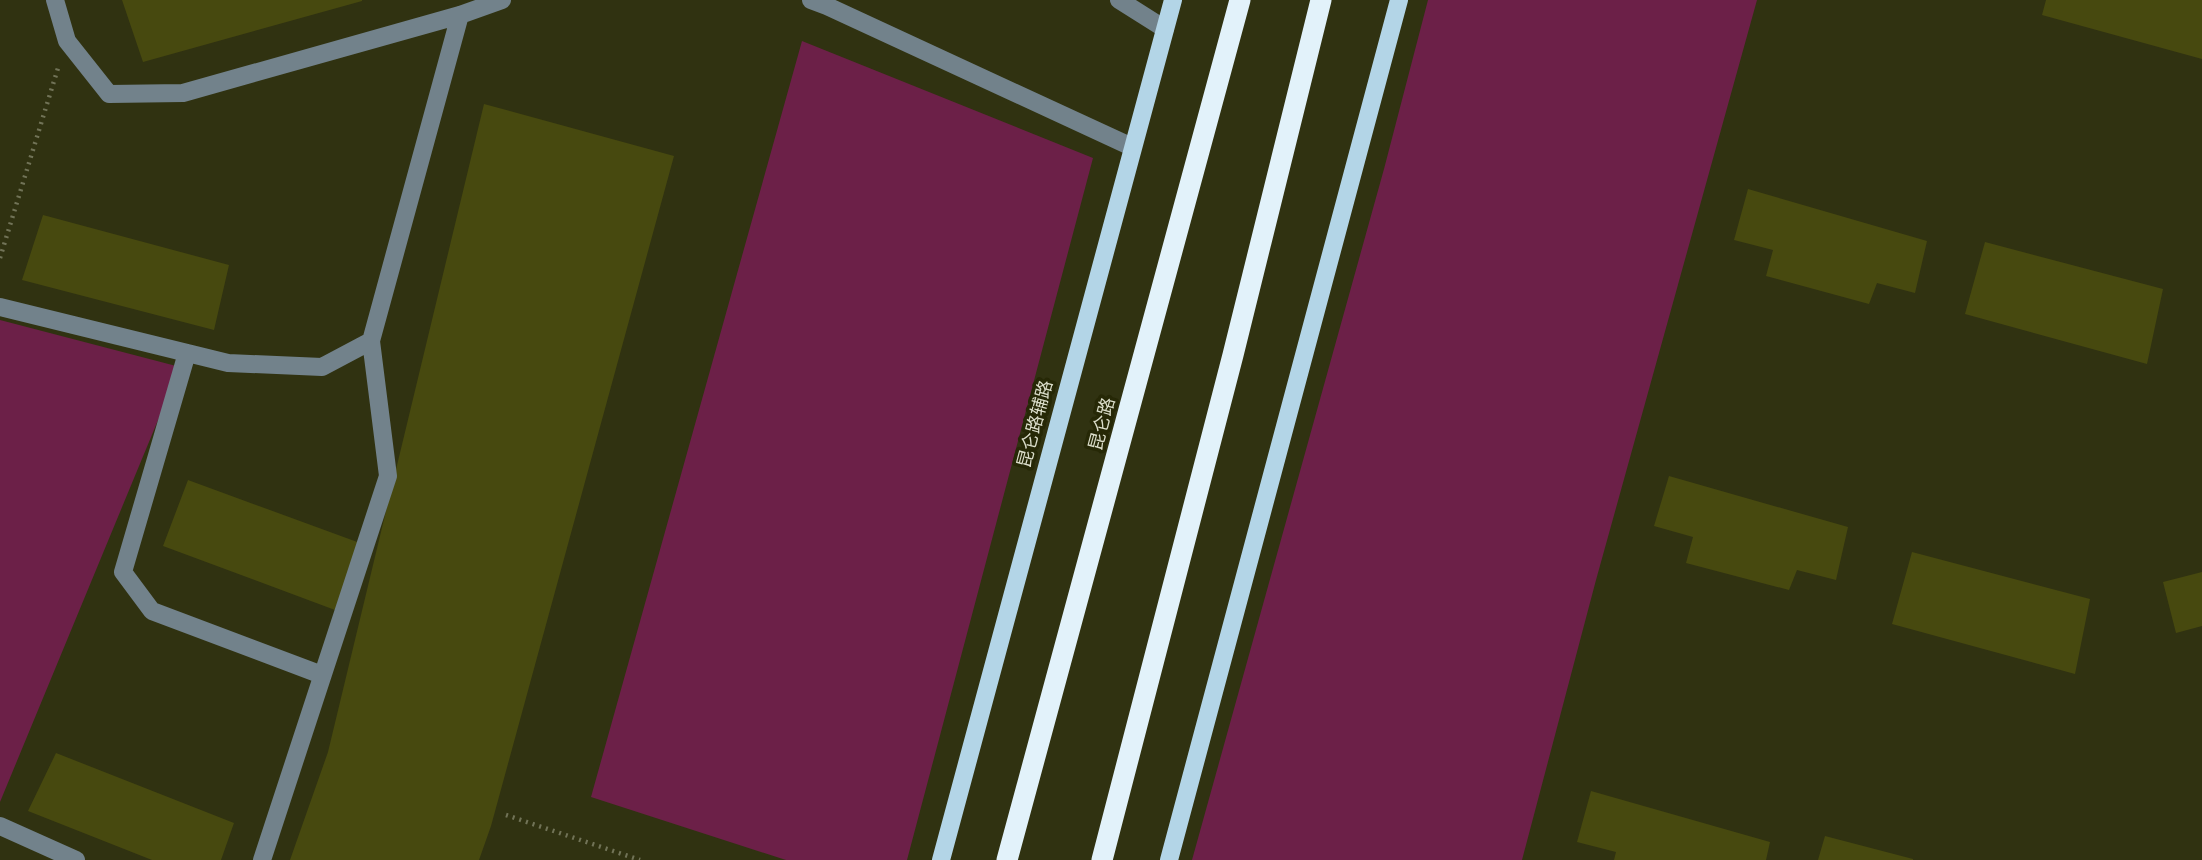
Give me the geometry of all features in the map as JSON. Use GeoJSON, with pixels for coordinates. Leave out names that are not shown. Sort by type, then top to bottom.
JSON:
{"type":"FeatureCollection","features":[{"type":"Feature","properties":{"kind":"highway","name":"昆仑路"},"geometry":{"type":"LineString","coordinates":[[1007,860],[1240,0]]}},
{"type":"Feature","properties":{"kind":"highway"},"geometry":{"type":"LineString","coordinates":[[1102,860],[1230,368],[1321,0]]}},
{"type":"Feature","properties":{"kind":"main road","name":"昆仑路辅路"},"geometry":{"type":"LineString","coordinates":[[941,860],[1173,0]]}},
{"type":"Feature","properties":{"kind":"main road"},"geometry":{"type":"LineString","coordinates":[[1169,860],[1399,0]]}},
{"type":"Feature","properties":{"kind":"street"},"geometry":{"type":"LineString","coordinates":[[55,0],[66,41],[109,94],[183,93],[460,15],[502,0]]}},
{"type":"Feature","properties":{"kind":"street"},"geometry":{"type":"LineString","coordinates":[[811,0],[827,5],[1132,148]]}},
{"type":"Feature","properties":{"kind":"street"},"geometry":{"type":"LineString","coordinates":[[1119,0],[1165,29]]}},
{"type":"Feature","properties":{"kind":"street"},"geometry":{"type":"LineString","coordinates":[[262,860],[388,476],[371,341],[460,15]]}},
{"type":"Feature","properties":{"kind":"street"},"geometry":{"type":"LineString","coordinates":[[0,307],[228,363],[322,367],[371,341]]}},
{"type":"Feature","properties":{"kind":"street"},"geometry":{"type":"LineString","coordinates":[[187,353],[123,572],[152,611],[322,675]]}},
{"type":"Feature","properties":{"kind":"street"},"geometry":{"type":"LineString","coordinates":[[0,826],[76,860]]}},
{"type":"Feature","properties":{"kind":"path"},"geometry":{"type":"LineString","coordinates":[[0,258],[66,41]]}},
{"type":"Feature","properties":{"kind":"path"},"geometry":{"type":"LineString","coordinates":[[506,815],[640,860]]}},
{"type":"Feature","properties":{"kind":"shaded area"},"geometry":{"type":"Polygon","coordinates":[[[1428,0],[1757,0],[1596,580],[1522,860],[1192,860],[1384,169],[1428,0]]]}},
{"type":"Feature","properties":{"kind":"shaded area"},"geometry":{"type":"Polygon","coordinates":[[[802,41],[1093,158],[907,860],[786,860],[591,797],[802,41]]]}},
{"type":"Feature","properties":{"kind":"shaded area"},"geometry":{"type":"Polygon","coordinates":[[[0,320],[180,367],[0,802],[0,320]]]}},
{"type":"Feature","properties":{"kind":"building"},"geometry":{"type":"Polygon","coordinates":[[[122,0],[362,0],[362,1],[143,62],[122,0]]]}},
{"type":"Feature","properties":{"kind":"building"},"geometry":{"type":"Polygon","coordinates":[[[2046,0],[2202,0],[2202,59],[2042,15],[2046,0]]]}},
{"type":"Feature","properties":{"kind":"building"},"geometry":{"type":"Polygon","coordinates":[[[484,104],[674,156],[491,826],[479,860],[290,860],[328,752],[484,104]]]}},
{"type":"Feature","properties":{"kind":"building"},"geometry":{"type":"Polygon","coordinates":[[[1748,189],[1927,241],[1915,293],[1877,283],[1869,304],[1766,276],[1773,250],[1734,240],[1748,189]]]}},
{"type":"Feature","properties":{"kind":"building"},"geometry":{"type":"Polygon","coordinates":[[[43,215],[229,265],[214,330],[22,280],[43,215]]]}},
{"type":"Feature","properties":{"kind":"building"},"geometry":{"type":"Polygon","coordinates":[[[1985,242],[2163,289],[2147,364],[1965,314],[1985,242]]]}},
{"type":"Feature","properties":{"kind":"building"},"geometry":{"type":"Polygon","coordinates":[[[1669,476],[1848,527],[1836,580],[1797,570],[1789,590],[1686,563],[1693,537],[1654,526],[1669,476]]]}},
{"type":"Feature","properties":{"kind":"building"},"geometry":{"type":"Polygon","coordinates":[[[188,480],[360,543],[335,610],[163,546],[188,480]]]}},
{"type":"Feature","properties":{"kind":"building"},"geometry":{"type":"Polygon","coordinates":[[[1912,552],[2090,599],[2075,674],[1892,624],[1912,552]]]}},
{"type":"Feature","properties":{"kind":"building"},"geometry":{"type":"Polygon","coordinates":[[[2202,572],[2202,626],[2176,633],[2163,582],[2202,572]]]}},
{"type":"Feature","properties":{"kind":"building"},"geometry":{"type":"Polygon","coordinates":[[[56,753],[234,823],[221,860],[152,860],[28,811],[56,753]]]}},
{"type":"Feature","properties":{"kind":"building"},"geometry":{"type":"Polygon","coordinates":[[[1591,791],[1770,842],[1766,860],[1614,860],[1616,852],[1577,842],[1591,791]]]}},
{"type":"Feature","properties":{"kind":"building"},"geometry":{"type":"Polygon","coordinates":[[[1825,836],[1913,859],[1913,860],[1818,860],[1825,836]]]}}]}
